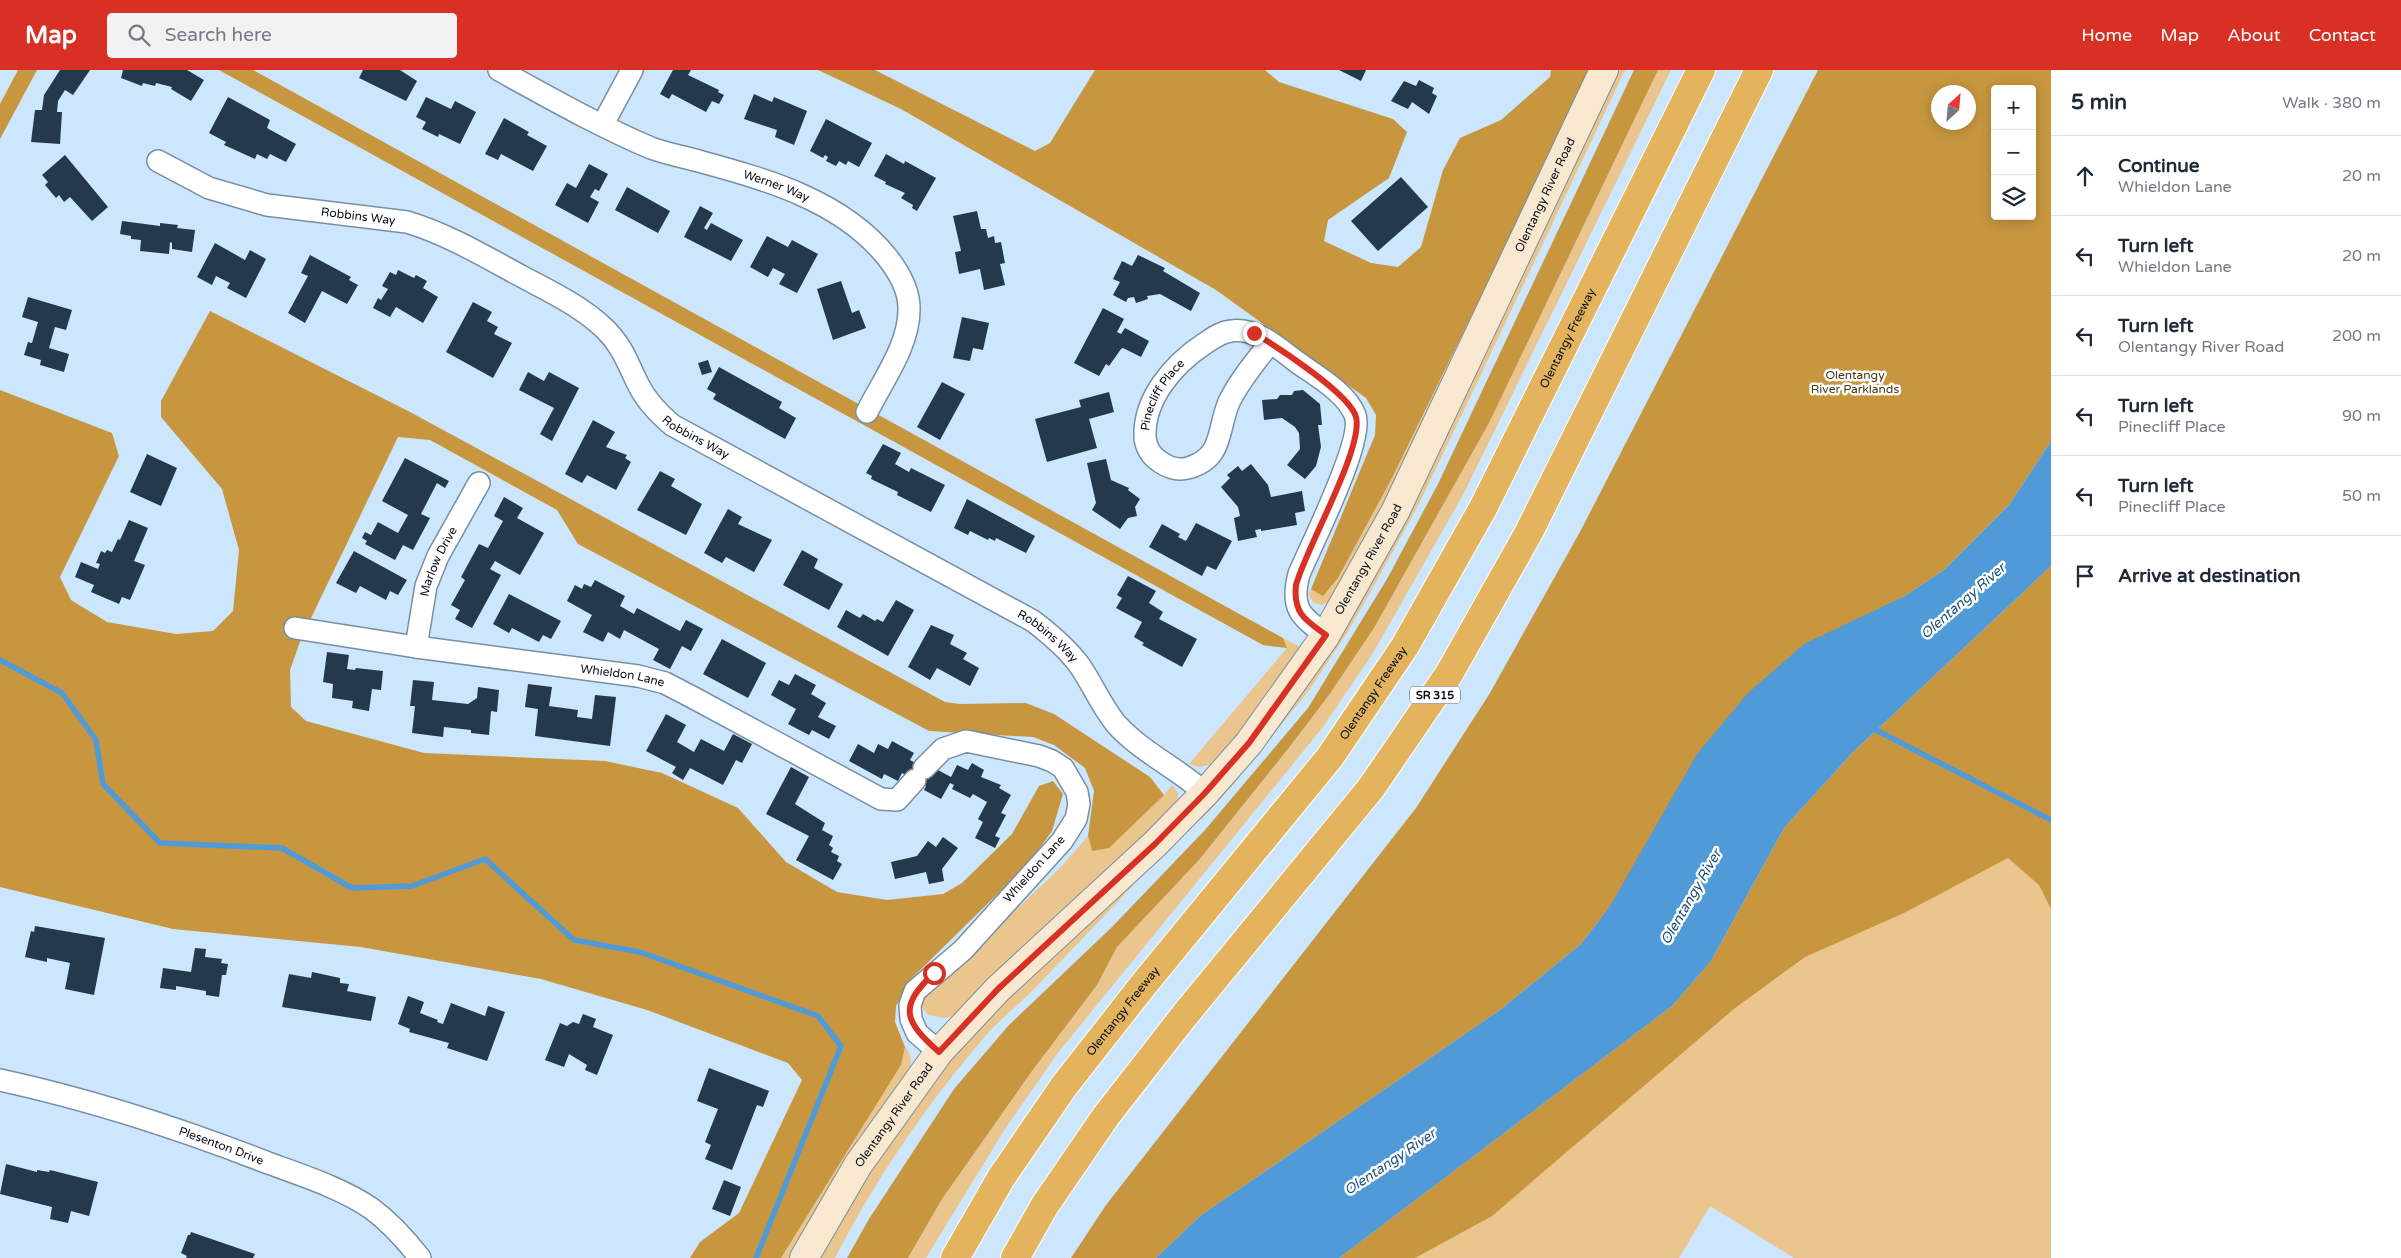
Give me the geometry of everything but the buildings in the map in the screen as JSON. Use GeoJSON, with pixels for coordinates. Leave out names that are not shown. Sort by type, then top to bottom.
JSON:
{"type":"FeatureCollection","features":[{"type":"Feature","properties":{"kind":"highway","name":"Olentangy Freeway"},"geometry":{"type":"LineString","coordinates":[[955,1258],[1001,1178],[1064,1086],[1144,984],[1330,757],[1405,646],[1484,508],[1701,70]]}},
{"type":"Feature","properties":{"kind":"highway","name":"SR 315"},"geometry":{"type":"LineString","coordinates":[[1015,1258],[1045,1205],[1106,1116],[1184,1016],[1371,788],[1449,674],[1529,532],[1759,70]]}},
{"type":"Feature","properties":{"kind":"main road","name":"Olentangy River Road"},"geometry":{"type":"LineString","coordinates":[[804,1258],[858,1165],[939,1052],[998,989],[1155,844],[1205,793],[1249,743],[1326,635],[1395,512],[1604,70]]}},
{"type":"Feature","properties":{"kind":"street","name":"Werner Way"},"geometry":{"type":"LineString","coordinates":[[499,70],[652,148],[765,180],[798,194],[832,210],[861,230],[879,246],[896,268],[906,288],[909,307],[907,330],[867,412]]}},
{"type":"Feature","properties":{"kind":"street"},"geometry":{"type":"LineString","coordinates":[[603,124],[632,70]]}},
{"type":"Feature","properties":{"kind":"street","name":"Robbins Way"},"geometry":{"type":"LineString","coordinates":[[158,161],[209,188],[258,203],[407,222],[423,227],[451,238],[569,302],[604,329],[615,341],[625,354],[638,384],[653,408],[672,425],[1032,621],[1054,638],[1079,665],[1116,723],[1136,744],[1192,781],[1205,793]]}},
{"type":"Feature","properties":{"kind":"street","name":"Pinecliff Place"},"geometry":{"type":"LineString","coordinates":[[1270,343],[1248,371],[1229,402],[1215,448],[1211,455],[1199,464],[1183,469],[1168,466],[1154,457],[1146,444],[1147,420],[1152,403],[1169,374],[1182,360],[1218,335],[1230,331],[1242,330],[1254,333],[1270,343],[1329,386],[1349,405],[1356,417],[1356,430],[1350,456],[1296,585],[1297,607],[1303,618],[1326,635]]}},
{"type":"Feature","properties":{"kind":"street","name":"Marlow Drive"},"geometry":{"type":"LineString","coordinates":[[416,647],[426,586],[438,556],[478,483]]}},
{"type":"Feature","properties":{"kind":"street","name":"Whieldon Lane"},"geometry":{"type":"LineString","coordinates":[[295,628],[647,679],[665,684],[881,799],[897,800],[943,749],[966,742],[1052,760],[1063,768],[1077,792],[1079,804],[1076,819],[1062,841],[963,950],[915,991],[910,1005],[911,1019],[917,1033],[939,1052]]}},
{"type":"Feature","properties":{"kind":"street","name":"Plesenton Drive"},"geometry":{"type":"LineString","coordinates":[[0,1080],[59,1093],[125,1112],[215,1142],[297,1174],[353,1198],[372,1209],[403,1237],[420,1258]]}},
{"type":"Feature","properties":{"kind":"shaded area"},"geometry":{"type":"Polygon","coordinates":[[[1619,70],[1625,70],[1419,504],[1381,573],[1347,633],[1310,689],[1234,784],[1201,820],[1197,816],[1408,513],[1447,435],[1619,70]]]}},
{"type":"Feature","properties":{"kind":"shaded area"},"geometry":{"type":"Polygon","coordinates":[[[1658,70],[1671,70],[1463,495],[1373,653],[1323,727],[1057,1054],[1005,1129],[926,1258],[908,1258],[942,1199],[1032,1071],[1097,985],[1117,947],[1199,860],[1329,695],[1374,628],[1489,423],[1658,70]]]}},
{"type":"Feature","properties":{"kind":"shaded area"},"geometry":{"type":"Polygon","coordinates":[[[1563,133],[1424,434],[1332,602],[1321,605],[1313,602],[1308,594],[1311,589],[1323,595],[1338,578],[1392,478],[1563,133]]]}},
{"type":"Feature","properties":{"kind":"shaded area"},"geometry":{"type":"Polygon","coordinates":[[[2051,566],[2051,1258],[1794,1258],[1710,1206],[1679,1258],[1339,1258],[1672,1006],[2051,566]]]}},
{"type":"Feature","properties":{"kind":"shaded area"},"geometry":{"type":"Polygon","coordinates":[[[1283,638],[1301,647],[1219,762],[1200,767],[1189,764],[1287,648],[1283,638]]]}},
{"type":"Feature","properties":{"kind":"shaded area"},"geometry":{"type":"Polygon","coordinates":[[[1172,785],[1179,794],[1173,811],[957,1015],[945,1018],[928,1015],[922,1007],[925,996],[1060,868],[1088,836],[1092,851],[1164,795],[1172,785]]]}},
{"type":"Feature","properties":{"kind":"shaded area"},"geometry":{"type":"Polygon","coordinates":[[[1144,874],[1034,989],[989,1032],[941,1090],[903,1144],[867,1200],[835,1258],[819,1258],[856,1194],[897,1130],[965,1041],[990,1013],[1027,977],[1144,874]]]}},
{"type":"Feature","properties":{"kind":"shaded area"},"geometry":{"type":"Polygon","coordinates":[[[905,1047],[910,1056],[911,1064],[905,1082],[794,1258],[781,1258],[901,1065],[905,1047]]]}},
{"type":"Feature","properties":{"kind":"green space"},"geometry":{"type":"Polygon","coordinates":[[[18,70],[37,70],[0,139],[0,104],[18,70]]]}},
{"type":"Feature","properties":{"kind":"green space"},"geometry":{"type":"Polygon","coordinates":[[[219,70],[253,70],[1283,638],[1287,648],[1263,645],[219,70]]]}},
{"type":"Feature","properties":{"kind":"green space"},"geometry":{"type":"Polygon","coordinates":[[[818,70],[875,70],[1035,151],[1050,143],[1095,70],[1265,70],[1279,82],[1393,119],[1407,132],[1389,178],[1328,220],[1324,241],[1371,263],[1398,267],[1421,247],[1443,170],[1460,138],[1501,120],[1550,77],[1551,70],[1592,70],[1392,478],[1338,578],[1323,596],[1311,589],[1375,435],[1376,415],[1366,398],[1216,290],[901,109],[818,70]]]}},
{"type":"Feature","properties":{"kind":"green space"},"geometry":{"type":"Polygon","coordinates":[[[1634,70],[1658,70],[1489,423],[1374,628],[1329,695],[1199,860],[1117,947],[1097,985],[1032,1071],[942,1199],[908,1258],[847,1258],[869,1219],[954,1089],[1009,1025],[1112,927],[1205,830],[1308,708],[1387,579],[1438,484],[1634,70]]]}},
{"type":"Feature","properties":{"kind":"green space","name":"Olentangy River Parklands"},"geometry":{"type":"Polygon","coordinates":[[[1818,70],[2051,70],[2051,441],[2009,505],[1944,570],[1903,597],[1610,906],[1581,944],[1500,1010],[1200,1216],[1156,1258],[1071,1258],[1106,1205],[1416,808],[1490,693],[1581,530],[1818,70]]]}},
{"type":"Feature","properties":{"kind":"green space"},"geometry":{"type":"Polygon","coordinates":[[[210,311],[410,412],[945,702],[960,704],[1026,703],[1054,714],[1150,777],[1164,795],[1109,848],[1092,851],[1088,836],[1094,791],[1085,768],[1054,745],[1033,737],[929,731],[578,544],[557,510],[430,440],[398,437],[301,639],[290,670],[291,707],[306,721],[424,753],[605,761],[662,773],[738,808],[786,862],[837,892],[887,900],[943,894],[962,883],[1012,834],[1039,786],[1053,781],[1063,794],[1052,831],[1029,863],[909,981],[896,1006],[895,1022],[905,1047],[901,1065],[781,1258],[690,1258],[700,1242],[739,1213],[802,1080],[788,1063],[647,1010],[541,979],[361,947],[173,929],[0,887],[0,390],[112,433],[119,456],[60,577],[71,600],[107,622],[176,634],[213,631],[233,611],[239,550],[222,489],[161,417],[161,401],[210,311]]]}},
{"type":"Feature","properties":{"kind":"green space"},"geometry":{"type":"Polygon","coordinates":[[[2051,566],[2051,909],[2039,885],[2008,858],[1904,913],[1805,957],[1735,1008],[1492,1216],[1415,1258],[1339,1258],[1672,1006],[1711,961],[1784,828],[1852,753],[2051,566]]]}},
{"type":"Feature","properties":{"kind":"water","name":"Olentangy River"},"geometry":{"type":"Polygon","coordinates":[[[2051,441],[2051,566],[1852,753],[1784,828],[1711,961],[1672,1006],[1339,1258],[1156,1258],[1200,1216],[1500,1010],[1581,944],[1610,906],[1697,754],[1747,694],[1804,644],[1903,597],[1944,570],[2009,505],[2051,441]]]}},
{"type":"Feature","properties":{"kind":"waterway"},"geometry":{"type":"LineString","coordinates":[[0,660],[62,693],[96,740],[103,784],[160,843],[282,848],[352,888],[412,886],[485,859],[574,940],[640,952],[818,1016],[841,1046],[756,1258]]}},
{"type":"Feature","properties":{"kind":"waterway"},"geometry":{"type":"LineString","coordinates":[[1870,727],[2051,820]]}},
{"type":"Feature","properties":{"kind":"route"},"geometry":{"type":"LineString","coordinates":[[934,973],[915,991],[910,1005],[911,1019],[917,1033],[939,1052],[998,989],[1155,844],[1205,793],[1249,743],[1326,635],[1303,618],[1297,607],[1296,585],[1350,456],[1354,443],[1356,417],[1349,405],[1329,386],[1254,333]]}}]}
